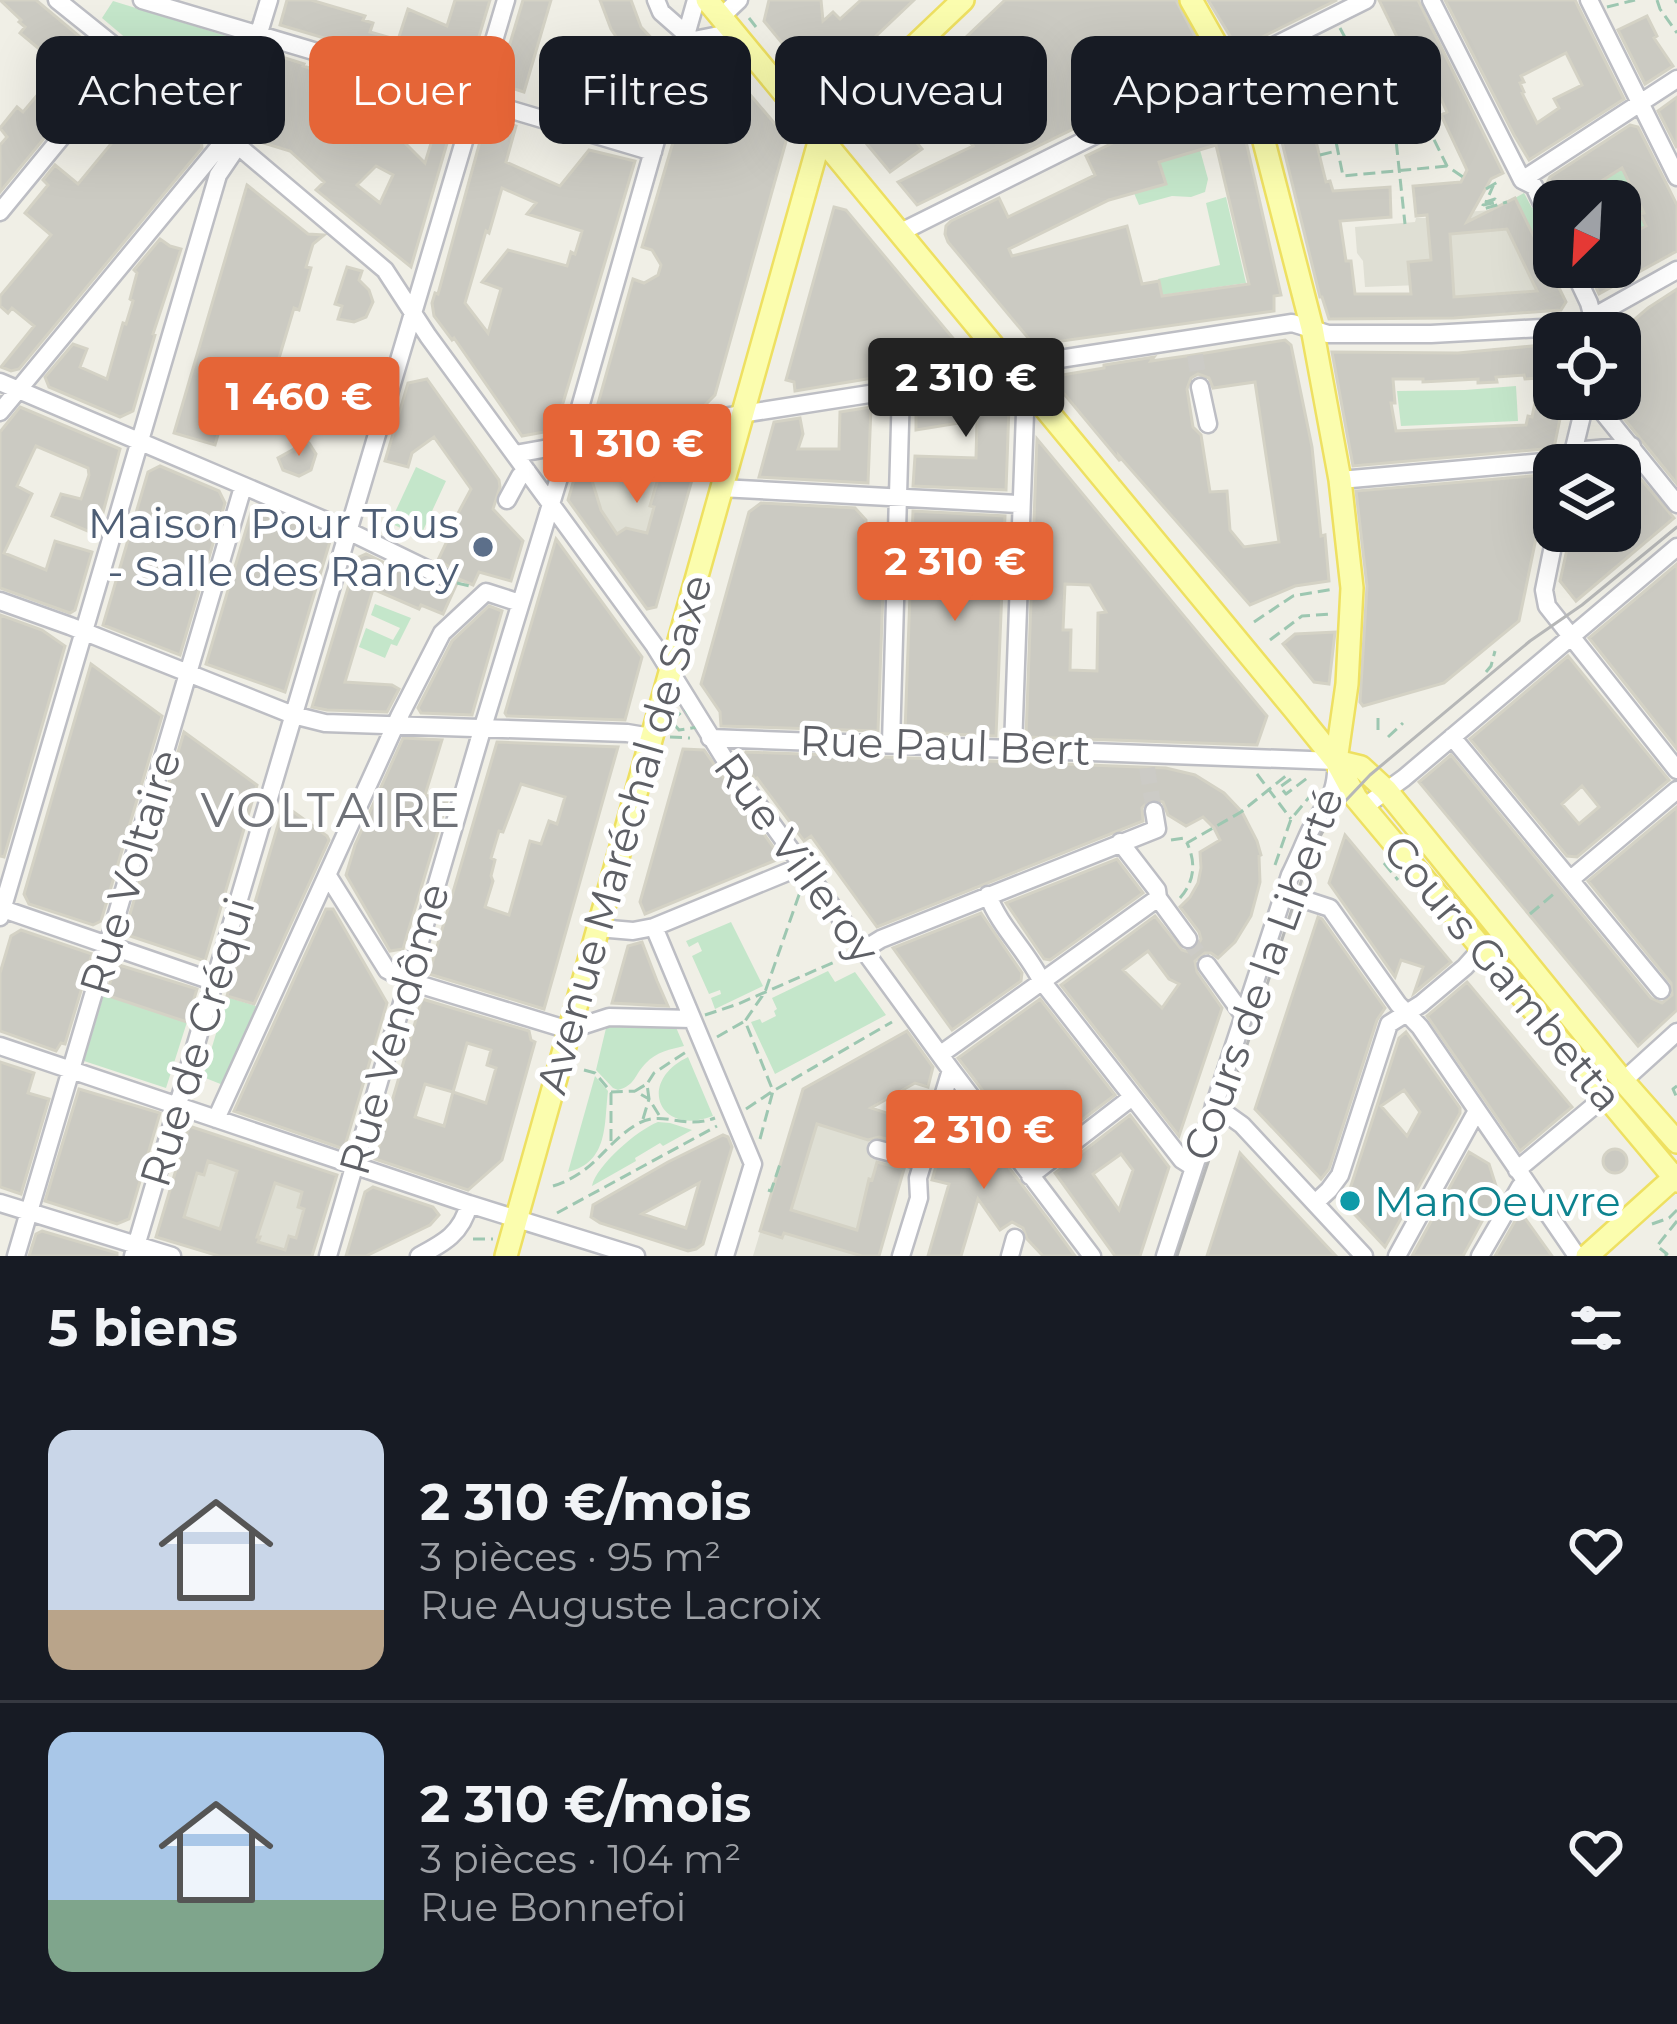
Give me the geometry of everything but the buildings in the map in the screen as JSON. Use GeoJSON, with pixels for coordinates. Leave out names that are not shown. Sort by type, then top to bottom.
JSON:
{"type":"FeatureCollection","features":[{"type":"Feature","properties":{"kind":"main road"},"geometry":{"type":"LineString","coordinates":[[925,36],[963,0]]}},
{"type":"Feature","properties":{"kind":"main road"},"geometry":{"type":"LineString","coordinates":[[1191,0],[1212,36]]}},
{"type":"Feature","properties":{"kind":"main road","name":"Cours Gambetta"},"geometry":{"type":"LineString","coordinates":[[734,19],[775,74]]}},
{"type":"Feature","properties":{"kind":"main road","name":"Avenue Maréchal de Saxe"},"geometry":{"type":"LineString","coordinates":[[501,1247],[517,1218],[818,144]]}},
{"type":"Feature","properties":{"kind":"main road","name":"Cours Gambetta"},"geometry":{"type":"LineString","coordinates":[[828,144],[1336,761],[1364,807],[1482,948],[1615,1088],[1677,1142]]}},
{"type":"Feature","properties":{"kind":"main road"},"geometry":{"type":"LineString","coordinates":[[1265,144],[1312,328],[1340,480],[1352,588],[1345,703],[1336,761]]}},
{"type":"Feature","properties":{"kind":"main road","name":"Cours Gambetta"},"geometry":{"type":"LineString","coordinates":[[1336,761],[1361,767],[1386,790],[1615,1088],[1676,1178]]}},
{"type":"Feature","properties":{"kind":"main road"},"geometry":{"type":"LineString","coordinates":[[1587,1256],[1676,1178]]}},
{"type":"Feature","properties":{"kind":"street","name":"Rue Villeroy"},"geometry":{"type":"LineString","coordinates":[[57,0],[103,36]]}},
{"type":"Feature","properties":{"kind":"street"},"geometry":{"type":"LineString","coordinates":[[142,0],[309,49]]}},
{"type":"Feature","properties":{"kind":"street"},"geometry":{"type":"LineString","coordinates":[[215,982],[1,911],[218,175],[235,148],[232,121],[269,0]]}},
{"type":"Feature","properties":{"kind":"street","name":"Rue de Créqui"},"geometry":{"type":"LineString","coordinates":[[495,36],[506,0]]}},
{"type":"Feature","properties":{"kind":"street"},"geometry":{"type":"LineString","coordinates":[[656,0],[683,36]]}},
{"type":"Feature","properties":{"kind":"street","name":"Rue Vendôme"},"geometry":{"type":"LineString","coordinates":[[686,36],[696,0]]}},
{"type":"Feature","properties":{"kind":"street"},"geometry":{"type":"LineString","coordinates":[[690,36],[734,19],[739,0]]}},
{"type":"Feature","properties":{"kind":"street"},"geometry":{"type":"LineString","coordinates":[[1294,36],[1366,0]]}},
{"type":"Feature","properties":{"kind":"street"},"geometry":{"type":"LineString","coordinates":[[1432,0],[1515,178],[1533,187]]}},
{"type":"Feature","properties":{"kind":"street"},"geometry":{"type":"LineString","coordinates":[[1591,5],[1677,177]]}},
{"type":"Feature","properties":{"kind":"street"},"geometry":{"type":"LineString","coordinates":[[1515,178],[1677,79]]}},
{"type":"Feature","properties":{"kind":"street"},"geometry":{"type":"LineString","coordinates":[[515,111],[652,152]]}},
{"type":"Feature","properties":{"kind":"street"},"geometry":{"type":"LineString","coordinates":[[0,212],[56,144]]}},
{"type":"Feature","properties":{"kind":"street","name":"Rue Villeroy"},"geometry":{"type":"LineString","coordinates":[[230,144],[385,270],[670,669],[710,738],[1092,1256]]}},
{"type":"Feature","properties":{"kind":"street","name":"Rue de Créqui"},"geometry":{"type":"LineString","coordinates":[[134,1251],[464,144]]}},
{"type":"Feature","properties":{"kind":"street","name":"Rue Vendôme"},"geometry":{"type":"LineString","coordinates":[[328,1256],[654,144]]}},
{"type":"Feature","properties":{"kind":"street"},"geometry":{"type":"LineString","coordinates":[[901,232],[1078,144]]}},
{"type":"Feature","properties":{"kind":"street"},"geometry":{"type":"LineString","coordinates":[[0,412],[219,147],[235,148]]}},
{"type":"Feature","properties":{"kind":"street"},"geometry":{"type":"LineString","coordinates":[[192,180],[214,190]]}},
{"type":"Feature","properties":{"kind":"street"},"geometry":{"type":"LineString","coordinates":[[1614,312],[1677,270]]}},
{"type":"Feature","properties":{"kind":"street"},"geometry":{"type":"LineString","coordinates":[[515,454],[901,389],[1019,377],[1292,323],[1328,334],[1533,328]]}},
{"type":"Feature","properties":{"kind":"street"},"geometry":{"type":"LineString","coordinates":[[1196,355],[1203,337]]}},
{"type":"Feature","properties":{"kind":"street"},"geometry":{"type":"LineString","coordinates":[[1013,747],[1019,377]]}},
{"type":"Feature","properties":{"kind":"street"},"geometry":{"type":"LineString","coordinates":[[0,382],[349,530],[441,576]]}},
{"type":"Feature","properties":{"kind":"street"},"geometry":{"type":"LineString","coordinates":[[1200,387],[1208,424]]}},
{"type":"Feature","properties":{"kind":"street"},"geometry":{"type":"LineString","coordinates":[[891,743],[902,609],[896,499],[901,389]]}},
{"type":"Feature","properties":{"kind":"street"},"geometry":{"type":"LineString","coordinates":[[1608,420],[1630,444]]}},
{"type":"Feature","properties":{"kind":"street"},"geometry":{"type":"LineString","coordinates":[[1641,458],[1677,504]]}},
{"type":"Feature","properties":{"kind":"street"},"geometry":{"type":"LineString","coordinates":[[1340,480],[1533,463]]}},
{"type":"Feature","properties":{"kind":"street"},"geometry":{"type":"LineString","coordinates":[[507,500],[527,471]]}},
{"type":"Feature","properties":{"kind":"street","name":"Rue Voltaire"},"geometry":{"type":"LineString","coordinates":[[16,1256],[243,487]]}},
{"type":"Feature","properties":{"kind":"street"},"geometry":{"type":"LineString","coordinates":[[720,488],[1020,504]]}},
{"type":"Feature","properties":{"kind":"street"},"geometry":{"type":"LineString","coordinates":[[1364,807],[1677,547]]}},
{"type":"Feature","properties":{"kind":"street"},"geometry":{"type":"LineString","coordinates":[[1552,552],[1544,590],[1547,606],[1677,770]]}},
{"type":"Feature","properties":{"kind":"street"},"geometry":{"type":"LineString","coordinates":[[216,1119],[442,633],[486,592],[520,603]]}},
{"type":"Feature","properties":{"kind":"street"},"geometry":{"type":"LineString","coordinates":[[0,602],[293,715],[325,723],[651,737]]}},
{"type":"Feature","properties":{"kind":"street"},"geometry":{"type":"LineString","coordinates":[[1452,737],[1661,990]]}},
{"type":"Feature","properties":{"kind":"street","name":"Rue Paul Bert"},"geometry":{"type":"LineString","coordinates":[[710,738],[1013,747],[1146,760],[1336,761]]}},
{"type":"Feature","properties":{"kind":"street","name":"Cours de la Liberté"},"geometry":{"type":"LineString","coordinates":[[1165,1256],[1284,893],[1304,844],[1332,798],[1336,761]]}},
{"type":"Feature","properties":{"kind":"street"},"geometry":{"type":"LineString","coordinates":[[1570,880],[1677,790]]}},
{"type":"Feature","properties":{"kind":"street"},"geometry":{"type":"LineString","coordinates":[[863,950],[1156,830],[1154,812]]}},
{"type":"Feature","properties":{"kind":"street"},"geometry":{"type":"LineString","coordinates":[[1120,842],[1188,939]]}},
{"type":"Feature","properties":{"kind":"street"},"geometry":{"type":"LineString","coordinates":[[598,928],[633,931],[655,927],[802,866]]}},
{"type":"Feature","properties":{"kind":"street"},"geometry":{"type":"LineString","coordinates":[[328,876],[387,970],[408,982],[569,1030],[609,1017],[692,1019]]}},
{"type":"Feature","properties":{"kind":"street"},"geometry":{"type":"LineString","coordinates":[[1284,893],[1330,908],[1420,1027],[1577,1256]]}},
{"type":"Feature","properties":{"kind":"street"},"geometry":{"type":"LineString","coordinates":[[988,895],[1041,980],[1181,1160],[1193,1167]]}},
{"type":"Feature","properties":{"kind":"street"},"geometry":{"type":"LineString","coordinates":[[902,1256],[920,1198],[918,1178],[946,1062],[1041,980],[1167,904]]}},
{"type":"Feature","properties":{"kind":"street"},"geometry":{"type":"LineString","coordinates":[[655,927],[753,1164],[725,1256]]}},
{"type":"Feature","properties":{"kind":"street"},"geometry":{"type":"LineString","coordinates":[[1316,1203],[1340,1174],[1389,1024],[1421,1004],[1482,948]]}},
{"type":"Feature","properties":{"kind":"street"},"geometry":{"type":"LineString","coordinates":[[1208,965],[1244,1016]]}},
{"type":"Feature","properties":{"kind":"street"},"geometry":{"type":"LineString","coordinates":[[1480,1256],[1520,1187],[1521,1176],[1677,1032]]}},
{"type":"Feature","properties":{"kind":"street"},"geometry":{"type":"LineString","coordinates":[[0,1046],[468,1209],[517,1218],[636,1256]]}},
{"type":"Feature","properties":{"kind":"street"},"geometry":{"type":"LineString","coordinates":[[1030,1176],[1131,1098]]}},
{"type":"Feature","properties":{"kind":"street"},"geometry":{"type":"LineString","coordinates":[[1214,1105],[1242,1125],[1364,1256]]}},
{"type":"Feature","properties":{"kind":"street"},"geometry":{"type":"LineString","coordinates":[[1397,1256],[1478,1113]]}},
{"type":"Feature","properties":{"kind":"street"},"geometry":{"type":"LineString","coordinates":[[878,1149],[922,1161]]}},
{"type":"Feature","properties":{"kind":"street"},"geometry":{"type":"LineString","coordinates":[[0,1203],[134,1251],[172,1256]]}},
{"type":"Feature","properties":{"kind":"street"},"geometry":{"type":"LineString","coordinates":[[419,1256],[453,1238],[468,1209]]}},
{"type":"Feature","properties":{"kind":"path"},"geometry":{"type":"LineString","coordinates":[[1591,5],[1635,0]]}},
{"type":"Feature","properties":{"kind":"path"},"geometry":{"type":"LineString","coordinates":[[1657,0],[1677,33]]}},
{"type":"Feature","properties":{"kind":"path"},"geometry":{"type":"LineString","coordinates":[[1334,16],[1344,36]]}},
{"type":"Feature","properties":{"kind":"path"},"geometry":{"type":"LineString","coordinates":[[1337,144],[1343,176],[1447,166]]}},
{"type":"Feature","properties":{"kind":"path"},"geometry":{"type":"LineString","coordinates":[[1397,144],[1405,224]]}},
{"type":"Feature","properties":{"kind":"path"},"geometry":{"type":"LineString","coordinates":[[1436,144],[1447,166],[1463,177]]}},
{"type":"Feature","properties":{"kind":"path"},"geometry":{"type":"LineString","coordinates":[[1320,155],[1338,151]]}},
{"type":"Feature","properties":{"kind":"path"},"geometry":{"type":"LineString","coordinates":[[1486,189],[1515,178]]}},
{"type":"Feature","properties":{"kind":"path"},"geometry":{"type":"LineString","coordinates":[[1494,184],[1486,202],[1497,202],[1483,205],[1484,209],[1507,202]]}},
{"type":"Feature","properties":{"kind":"path"},"geometry":{"type":"LineString","coordinates":[[1254,622],[1293,596],[1352,588]]}},
{"type":"Feature","properties":{"kind":"path"},"geometry":{"type":"LineString","coordinates":[[1270,640],[1302,616],[1351,613]]}},
{"type":"Feature","properties":{"kind":"path"},"geometry":{"type":"LineString","coordinates":[[1486,672],[1495,651]]}},
{"type":"Feature","properties":{"kind":"path"},"geometry":{"type":"LineString","coordinates":[[1378,712],[1378,730]]}},
{"type":"Feature","properties":{"kind":"path"},"geometry":{"type":"LineString","coordinates":[[1388,737],[1403,723]]}},
{"type":"Feature","properties":{"kind":"path"},"geometry":{"type":"LineString","coordinates":[[651,737],[710,738]]}},
{"type":"Feature","properties":{"kind":"path"},"geometry":{"type":"LineString","coordinates":[[1253,768],[1291,819]]}},
{"type":"Feature","properties":{"kind":"path"},"geometry":{"type":"LineString","coordinates":[[1169,840],[1185,840],[1241,812],[1294,769]]}},
{"type":"Feature","properties":{"kind":"path"},"geometry":{"type":"LineString","coordinates":[[1291,779],[1280,788],[1286,794],[1314,773]]}},
{"type":"Feature","properties":{"kind":"path"},"geometry":{"type":"LineString","coordinates":[[1167,904],[1186,891],[1194,868],[1185,840],[1171,829]]}},
{"type":"Feature","properties":{"kind":"path"},"geometry":{"type":"LineString","coordinates":[[1384,863],[1398,880]]}},
{"type":"Feature","properties":{"kind":"path"},"geometry":{"type":"LineString","coordinates":[[611,1092],[634,1091],[675,1057],[745,1021],[765,992],[802,887],[802,866]]}},
{"type":"Feature","properties":{"kind":"path"},"geometry":{"type":"LineString","coordinates":[[1530,914],[1550,897]]}},
{"type":"Feature","properties":{"kind":"path"},"geometry":{"type":"LineString","coordinates":[[692,1019],[863,950]]}},
{"type":"Feature","properties":{"kind":"path"},"geometry":{"type":"LineString","coordinates":[[544,1220],[734,1118],[910,1012]]}},
{"type":"Feature","properties":{"kind":"path"},"geometry":{"type":"LineString","coordinates":[[745,1021],[773,1091],[753,1164]]}},
{"type":"Feature","properties":{"kind":"path"},"geometry":{"type":"LineString","coordinates":[[584,1070],[595,1073],[611,1092],[611,1146]]}},
{"type":"Feature","properties":{"kind":"path"},"geometry":{"type":"LineString","coordinates":[[647,1084],[660,1117]]}},
{"type":"Feature","properties":{"kind":"path"},"geometry":{"type":"LineString","coordinates":[[1677,1086],[1673,1090],[1677,1098]]}},
{"type":"Feature","properties":{"kind":"path"},"geometry":{"type":"LineString","coordinates":[[634,1091],[650,1099]]}},
{"type":"Feature","properties":{"kind":"path"},"geometry":{"type":"LineString","coordinates":[[643,1121],[650,1099]]}},
{"type":"Feature","properties":{"kind":"path"},"geometry":{"type":"LineString","coordinates":[[553,1186],[584,1174],[643,1121],[660,1117],[683,1124],[734,1118]]}},
{"type":"Feature","properties":{"kind":"path"},"geometry":{"type":"LineString","coordinates":[[768,1190],[782,1154]]}},
{"type":"Feature","properties":{"kind":"path"},"geometry":{"type":"LineString","coordinates":[[651,1162],[655,1169]]}},
{"type":"Feature","properties":{"kind":"path"},"geometry":{"type":"LineString","coordinates":[[1667,1255],[1657,1246],[1677,1221]]}},
{"type":"Feature","properties":{"kind":"path"},"geometry":{"type":"LineString","coordinates":[[453,1238],[484,1240],[501,1247]]}},
{"type":"Feature","properties":{"kind":"shaded area"},"geometry":{"type":"Polygon","coordinates":[[[1515,198],[1533,235],[1533,288],[1559,288],[1566,302],[1561,310],[1425,317],[1421,285],[1365,287],[1355,227],[1491,210],[1515,198]]]}},
{"type":"Feature","properties":{"kind":"shaded area"},"geometry":{"type":"Polygon","coordinates":[[[705,434],[669,560],[641,552],[618,568],[568,500],[581,454],[705,434]]]}},
{"type":"Feature","properties":{"kind":"shaded area"},"geometry":{"type":"Polygon","coordinates":[[[829,1074],[841,1097],[838,1106],[881,1111],[905,1119],[903,1126],[908,1127],[911,1118],[918,1120],[879,1256],[753,1256],[803,1089],[829,1074]]]}},
{"type":"Feature","properties":{"kind":"shaded area"},"geometry":{"type":"Polygon","coordinates":[[[189,1126],[337,1175],[312,1256],[215,1256],[156,1237],[189,1126]]]}},
{"type":"Feature","properties":{"kind":"green space"},"geometry":{"type":"Polygon","coordinates":[[[113,1],[227,36],[123,36],[102,18],[113,1]]]}},
{"type":"Feature","properties":{"kind":"green space"},"geometry":{"type":"Polygon","coordinates":[[[1200,150],[1208,179],[1205,192],[1139,205],[1134,193],[1165,184],[1159,162],[1200,150]]]}},
{"type":"Feature","properties":{"kind":"green space"},"geometry":{"type":"Polygon","coordinates":[[[1619,164],[1625,167],[1628,180],[1603,180],[1619,164]]]}},
{"type":"Feature","properties":{"kind":"green space"},"geometry":{"type":"Polygon","coordinates":[[[1524,193],[1533,208],[1533,235],[1515,198],[1524,193]]]}},
{"type":"Feature","properties":{"kind":"green space"},"geometry":{"type":"Polygon","coordinates":[[[1226,197],[1246,283],[1162,295],[1158,279],[1220,265],[1206,203],[1226,197]]]}},
{"type":"Feature","properties":{"kind":"green space"},"geometry":{"type":"Polygon","coordinates":[[[1516,386],[1518,421],[1401,426],[1397,391],[1516,386]]]}},
{"type":"Feature","properties":{"kind":"green space"},"geometry":{"type":"Polygon","coordinates":[[[416,467],[446,481],[420,537],[390,523],[416,467]]]}},
{"type":"Feature","properties":{"kind":"green space"},"geometry":{"type":"Polygon","coordinates":[[[375,604],[411,618],[385,658],[359,647],[366,628],[393,640],[400,628],[371,615],[375,604]]]}},
{"type":"Feature","properties":{"kind":"green space"},"geometry":{"type":"Polygon","coordinates":[[[731,922],[763,986],[715,1009],[711,998],[721,994],[720,990],[709,994],[692,956],[702,951],[698,942],[689,947],[686,941],[731,922]]]}},
{"type":"Feature","properties":{"kind":"green space"},"geometry":{"type":"Polygon","coordinates":[[[828,971],[835,982],[855,972],[886,1015],[775,1074],[751,1022],[776,1016],[772,998],[828,971]]]}},
{"type":"Feature","properties":{"kind":"green space"},"geometry":{"type":"Polygon","coordinates":[[[104,994],[187,1022],[166,1088],[84,1061],[104,994]]]}},
{"type":"Feature","properties":{"kind":"green space"},"geometry":{"type":"Polygon","coordinates":[[[227,997],[256,1006],[223,1085],[203,1077],[227,997]]]}},
{"type":"Feature","properties":{"kind":"green space"},"geometry":{"type":"Polygon","coordinates":[[[607,1024],[675,1025],[684,1046],[654,1056],[632,1082],[618,1090],[596,1070],[607,1024]]]}},
{"type":"Feature","properties":{"kind":"green space"},"geometry":{"type":"Polygon","coordinates":[[[688,1057],[713,1116],[694,1121],[668,1113],[659,1092],[662,1080],[688,1057]]]}},
{"type":"Feature","properties":{"kind":"green space"},"geometry":{"type":"Polygon","coordinates":[[[595,1076],[608,1091],[602,1140],[591,1160],[568,1172],[595,1076]]]}},
{"type":"Feature","properties":{"kind":"green space"},"geometry":{"type":"Polygon","coordinates":[[[658,1122],[692,1130],[663,1146],[660,1143],[592,1186],[619,1150],[658,1122]]]}},
{"type":"Feature","properties":{"kind":"tunnel"},"geometry":{"type":"LineString","coordinates":[[1195,355],[1200,387]]}},
{"type":"Feature","properties":{"kind":"tunnel"},"geometry":{"type":"LineString","coordinates":[[1147,768],[1154,811]]}},
{"type":"Feature","properties":{"kind":"tunnel"},"geometry":{"type":"LineString","coordinates":[[1188,939],[1207,965]]}},
{"type":"Feature","properties":{"kind":"tram line"},"geometry":{"type":"LineString","coordinates":[[1177,1256],[1311,852],[1333,814],[1370,775],[1530,641],[1677,527]]}},
{"type":"Feature","properties":{"kind":"place","name":"Maison Pour Tous - Salle des Rancy"},"geometry":{"type":"Point","coordinates":[483,547]}},
{"type":"Feature","properties":{"kind":"place","name":"ManOeuvre"},"geometry":{"type":"Point","coordinates":[1350,1201]}},
{"type":"Feature","properties":{"kind":"district","name":"VOLTAIRE"},"geometry":{"type":"Point","coordinates":[332,810]}}]}
